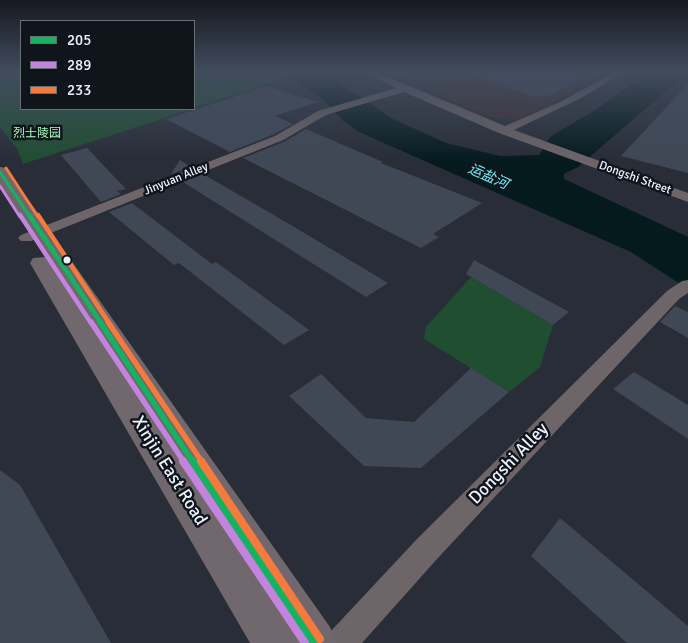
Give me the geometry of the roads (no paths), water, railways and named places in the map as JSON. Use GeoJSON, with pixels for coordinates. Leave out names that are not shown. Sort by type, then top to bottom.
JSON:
{"type":"FeatureCollection","features":[{"type":"Feature","properties":{"kind":"main road","name":"Xinjin East Road"},"geometry":{"type":"LineString","coordinates":[[0,172],[33,235],[275,643]]}},
{"type":"Feature","properties":{"kind":"main road","name":"Xinjin East Road"},"geometry":{"type":"LineString","coordinates":[[0,196],[33,235],[314,643]]}},
{"type":"Feature","properties":{"kind":"street","name":"Jinyuan Alley"},"geometry":{"type":"LineString","coordinates":[[33,235],[279,138],[322,113],[359,102]]}},
{"type":"Feature","properties":{"kind":"street","name":"Dongshi Street"},"geometry":{"type":"LineString","coordinates":[[435,102],[518,136],[688,198]]}},
{"type":"Feature","properties":{"kind":"street"},"geometry":{"type":"LineString","coordinates":[[504,130],[568,102]]}},
{"type":"Feature","properties":{"kind":"street","name":"Dongshi Alley"},"geometry":{"type":"LineString","coordinates":[[341,643],[440,535],[673,295],[685,287]]}},
{"type":"Feature","properties":{"kind":"water","name":"运盐河"},"geometry":{"type":"Polygon","coordinates":[[[326,102],[368,102],[393,119],[446,143],[500,156],[539,155],[551,136],[607,102],[653,102],[578,167],[564,174],[564,179],[688,237],[688,289],[631,252],[359,132],[342,120],[326,102]]]}},
{"type":"Feature","properties":{"kind":"park label","name":"烈士陵园"},"geometry":{"type":"Point","coordinates":[37,134]}}]}
